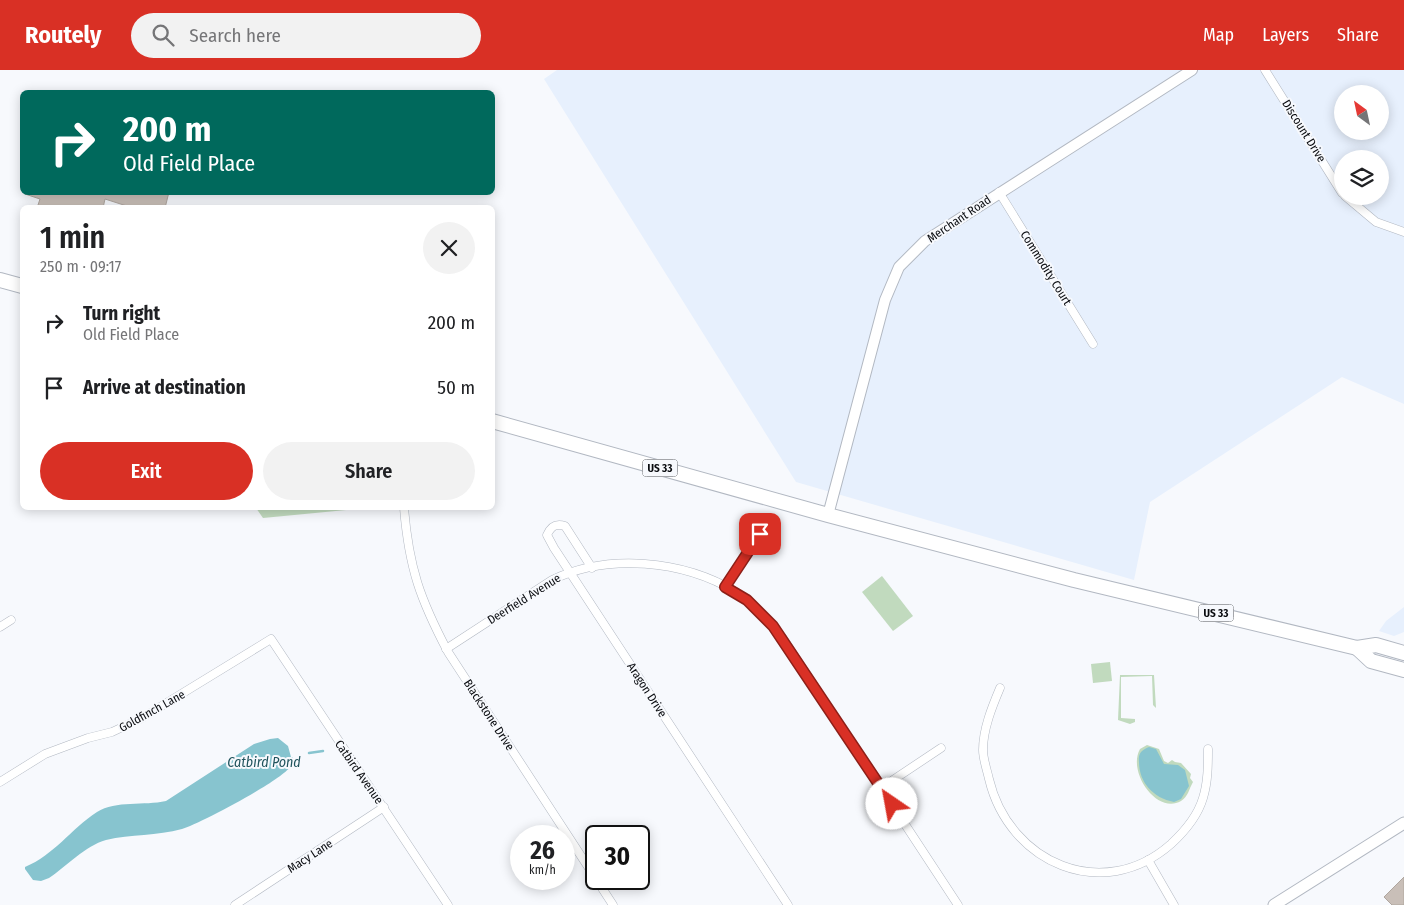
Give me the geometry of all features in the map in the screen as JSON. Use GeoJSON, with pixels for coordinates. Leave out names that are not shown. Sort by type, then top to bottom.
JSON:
{"type":"FeatureCollection","features":[{"type":"Feature","properties":{"kind":"highway"},"geometry":{"type":"LineString","coordinates":[[0,280],[20,285]]}},
{"type":"Feature","properties":{"kind":"highway","name":"US 33"},"geometry":{"type":"LineString","coordinates":[[495,422],[828,515],[1074,580],[1357,648],[1376,645],[1404,653]]}},
{"type":"Feature","properties":{"kind":"highway","name":"US 33"},"geometry":{"type":"LineString","coordinates":[[1357,648],[1371,661],[1404,670]]}},
{"type":"Feature","properties":{"kind":"main road"},"geometry":{"type":"LineString","coordinates":[[1274,905],[1404,823]]}},
{"type":"Feature","properties":{"kind":"street","name":"Merchant Road"},"geometry":{"type":"LineString","coordinates":[[828,515],[885,300],[899,267],[925,241],[1192,70]]}},
{"type":"Feature","properties":{"kind":"street","name":"Discount Drive"},"geometry":{"type":"LineString","coordinates":[[1265,70],[1334,180]]}},
{"type":"Feature","properties":{"kind":"street","name":"Commodity Court"},"geometry":{"type":"LineString","coordinates":[[999,192],[1093,344]]}},
{"type":"Feature","properties":{"kind":"street"},"geometry":{"type":"LineString","coordinates":[[1356,205],[1376,222],[1404,232]]}},
{"type":"Feature","properties":{"kind":"street","name":"Blackstone Drive"},"geometry":{"type":"LineString","coordinates":[[404,510],[414,576],[429,617],[446,649],[612,904]]}},
{"type":"Feature","properties":{"kind":"street","name":"Aragon Drive"},"geometry":{"type":"LineString","coordinates":[[592,568],[565,526],[556,524],[552,526],[547,535],[570,573],[788,905]]}},
{"type":"Feature","properties":{"kind":"street"},"geometry":{"type":"LineString","coordinates":[[725,587],[760,534]]}},
{"type":"Feature","properties":{"kind":"street","name":"Deerfield Avenue"},"geometry":{"type":"LineString","coordinates":[[446,649],[552,580],[570,573],[592,568],[630,563],[672,567],[706,578],[725,587],[747,600],[773,626],[958,905]]}},
{"type":"Feature","properties":{"kind":"street"},"geometry":{"type":"LineString","coordinates":[[0,627],[11,620]]}},
{"type":"Feature","properties":{"kind":"street","name":"Goldfinch Lane"},"geometry":{"type":"LineString","coordinates":[[0,782],[45,754],[88,738],[112,732],[142,718],[271,639]]}},
{"type":"Feature","properties":{"kind":"street","name":"Catbird Avenue"},"geometry":{"type":"LineString","coordinates":[[271,639],[448,905]]}},
{"type":"Feature","properties":{"kind":"street"},"geometry":{"type":"LineString","coordinates":[[1000,688],[988,718],[983,750],[992,792],[1000,810],[1024,843],[1044,858],[1070,869],[1107,873],[1124,869],[1148,860],[1178,838],[1193,819],[1203,798],[1208,773],[1208,749]]}},
{"type":"Feature","properties":{"kind":"street"},"geometry":{"type":"LineString","coordinates":[[881,788],[941,748]]}},
{"type":"Feature","properties":{"kind":"street","name":"Macy Lane"},"geometry":{"type":"LineString","coordinates":[[235,905],[384,808]]}},
{"type":"Feature","properties":{"kind":"street"},"geometry":{"type":"LineString","coordinates":[[1148,860],[1174,905]]}},
{"type":"Feature","properties":{"kind":"shaded area"},"geometry":{"type":"Polygon","coordinates":[[[557,70],[1404,70],[1404,404],[1342,377],[1150,502],[1134,580],[796,482],[544,79],[557,70]]]}},
{"type":"Feature","properties":{"kind":"shaded area"},"geometry":{"type":"Polygon","coordinates":[[[1404,607],[1404,632],[1394,636],[1379,631],[1386,621],[1404,607]]]}},
{"type":"Feature","properties":{"kind":"green space"},"geometry":{"type":"Polygon","coordinates":[[[257,510],[346,510],[263,518],[257,510]]]}},
{"type":"Feature","properties":{"kind":"green space"},"geometry":{"type":"Polygon","coordinates":[[[882,576],[913,616],[893,631],[862,592],[882,576]]]}},
{"type":"Feature","properties":{"kind":"green space"},"geometry":{"type":"Polygon","coordinates":[[[1110,662],[1112,681],[1093,683],[1091,664],[1110,662]]]}},
{"type":"Feature","properties":{"kind":"green space"},"geometry":{"type":"Polygon","coordinates":[[[1120,675],[1154,675],[1156,708],[1153,705],[1152,676],[1121,677],[1121,718],[1135,719],[1135,722],[1130,724],[1118,720],[1120,675]]]}},
{"type":"Feature","properties":{"kind":"green space"},"geometry":{"type":"Polygon","coordinates":[[[1147,745],[1159,749],[1164,761],[1168,763],[1172,760],[1181,763],[1191,774],[1190,778],[1193,782],[1187,795],[1181,801],[1172,804],[1163,802],[1154,797],[1147,789],[1141,779],[1137,758],[1140,749],[1147,745]]]}},
{"type":"Feature","properties":{"kind":"water","name":"Catbird Pond"},"geometry":{"type":"Polygon","coordinates":[[[278,738],[288,746],[291,757],[293,757],[290,767],[272,782],[221,811],[182,829],[115,838],[98,843],[83,851],[49,878],[41,881],[33,880],[25,869],[25,867],[54,849],[97,812],[113,806],[166,801],[254,744],[278,738]]]}},
{"type":"Feature","properties":{"kind":"water"},"geometry":{"type":"Polygon","coordinates":[[[1149,747],[1156,749],[1164,764],[1178,765],[1185,770],[1189,786],[1181,799],[1174,802],[1166,800],[1154,793],[1145,782],[1140,769],[1139,757],[1142,751],[1149,747]]]}},
{"type":"Feature","properties":{"kind":"building"},"geometry":{"type":"Polygon","coordinates":[[[28,195],[168,195],[166,205],[124,205],[105,199],[104,205],[38,205],[40,199],[28,195]]]}},
{"type":"Feature","properties":{"kind":"building"},"geometry":{"type":"Polygon","coordinates":[[[1404,877],[1404,905],[1392,905],[1384,897],[1404,877]]]}},
{"type":"Feature","properties":{"kind":"waterway"},"geometry":{"type":"LineString","coordinates":[[309,753],[323,751]]}},
{"type":"Feature","properties":{"kind":"route"},"geometry":{"type":"LineString","coordinates":[[760,534],[725,587],[747,600],[773,626],[892,804]]}}]}
